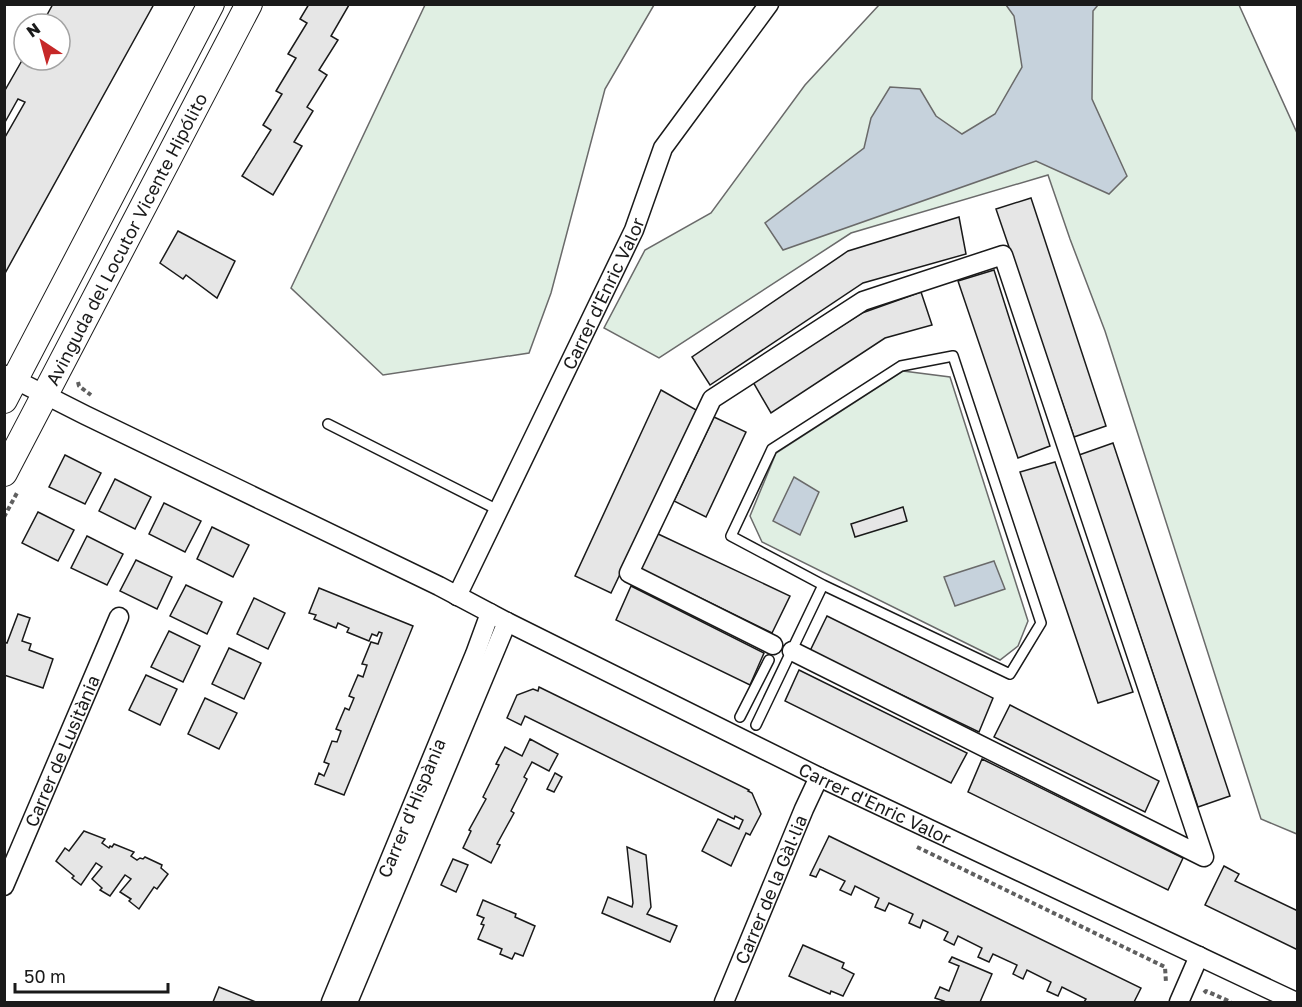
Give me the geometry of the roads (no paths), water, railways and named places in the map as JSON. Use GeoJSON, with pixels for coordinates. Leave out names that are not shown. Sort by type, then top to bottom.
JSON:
{"type":"FeatureCollection","features":[{"type":"Feature","properties":{"kind":"main road","name":"Avinguda del Locutor Vicente Hipólito"},"geometry":{"type":"LineString","coordinates":[[8,384],[211,4]]}},
{"type":"Feature","properties":{"kind":"main road","name":"Avinguda del Locutor Vicente Hipólito"},"geometry":{"type":"LineString","coordinates":[[4,473],[249,4]]}},
{"type":"Feature","properties":{"kind":"street","name":"Carrer d'Enric Valor"},"geometry":{"type":"LineString","coordinates":[[457,596],[634,230],[663,148],[769,4]]}},
{"type":"Feature","properties":{"kind":"street"},"geometry":{"type":"LineString","coordinates":[[771,652],[629,573],[712,399],[863,301],[1003,255],[1204,857],[792,651]]}},
{"type":"Feature","properties":{"kind":"street","name":"Carrer d'Enric Valor"},"geometry":{"type":"LineString","coordinates":[[8,384],[45,394],[819,777],[1296,1002]]}},
{"type":"Feature","properties":{"kind":"street","name":"Carrer d'Hispània"},"geometry":{"type":"LineString","coordinates":[[331,1002],[490,613]]}},
{"type":"Feature","properties":{"kind":"street","name":"Carrer de Lusitània"},"geometry":{"type":"LineString","coordinates":[[4,886],[119,617]]}},
{"type":"Feature","properties":{"kind":"street","name":"Carrer d'Hispània"},"geometry":{"type":"LineString","coordinates":[[348,1002],[507,622]]}},
{"type":"Feature","properties":{"kind":"street","name":"Carrer de la Gàl·lia"},"geometry":{"type":"LineString","coordinates":[[724,1002],[819,777]]}},
{"type":"Feature","properties":{"kind":"street"},"geometry":{"type":"LineString","coordinates":[[1179,1002],[1199,956]]}},
{"type":"Feature","properties":{"kind":"lane"},"geometry":{"type":"LineString","coordinates":[[953,356],[1041,623],[1010,674],[823,585],[731,536],[772,449],[902,366],[953,356]]}},
{"type":"Feature","properties":{"kind":"lane"},"geometry":{"type":"LineString","coordinates":[[328,424],[498,510]]}},
{"type":"Feature","properties":{"kind":"lane"},"geometry":{"type":"LineString","coordinates":[[756,725],[823,585]]}},
{"type":"Feature","properties":{"kind":"lane"},"geometry":{"type":"LineString","coordinates":[[740,717],[771,652]]}}]}
